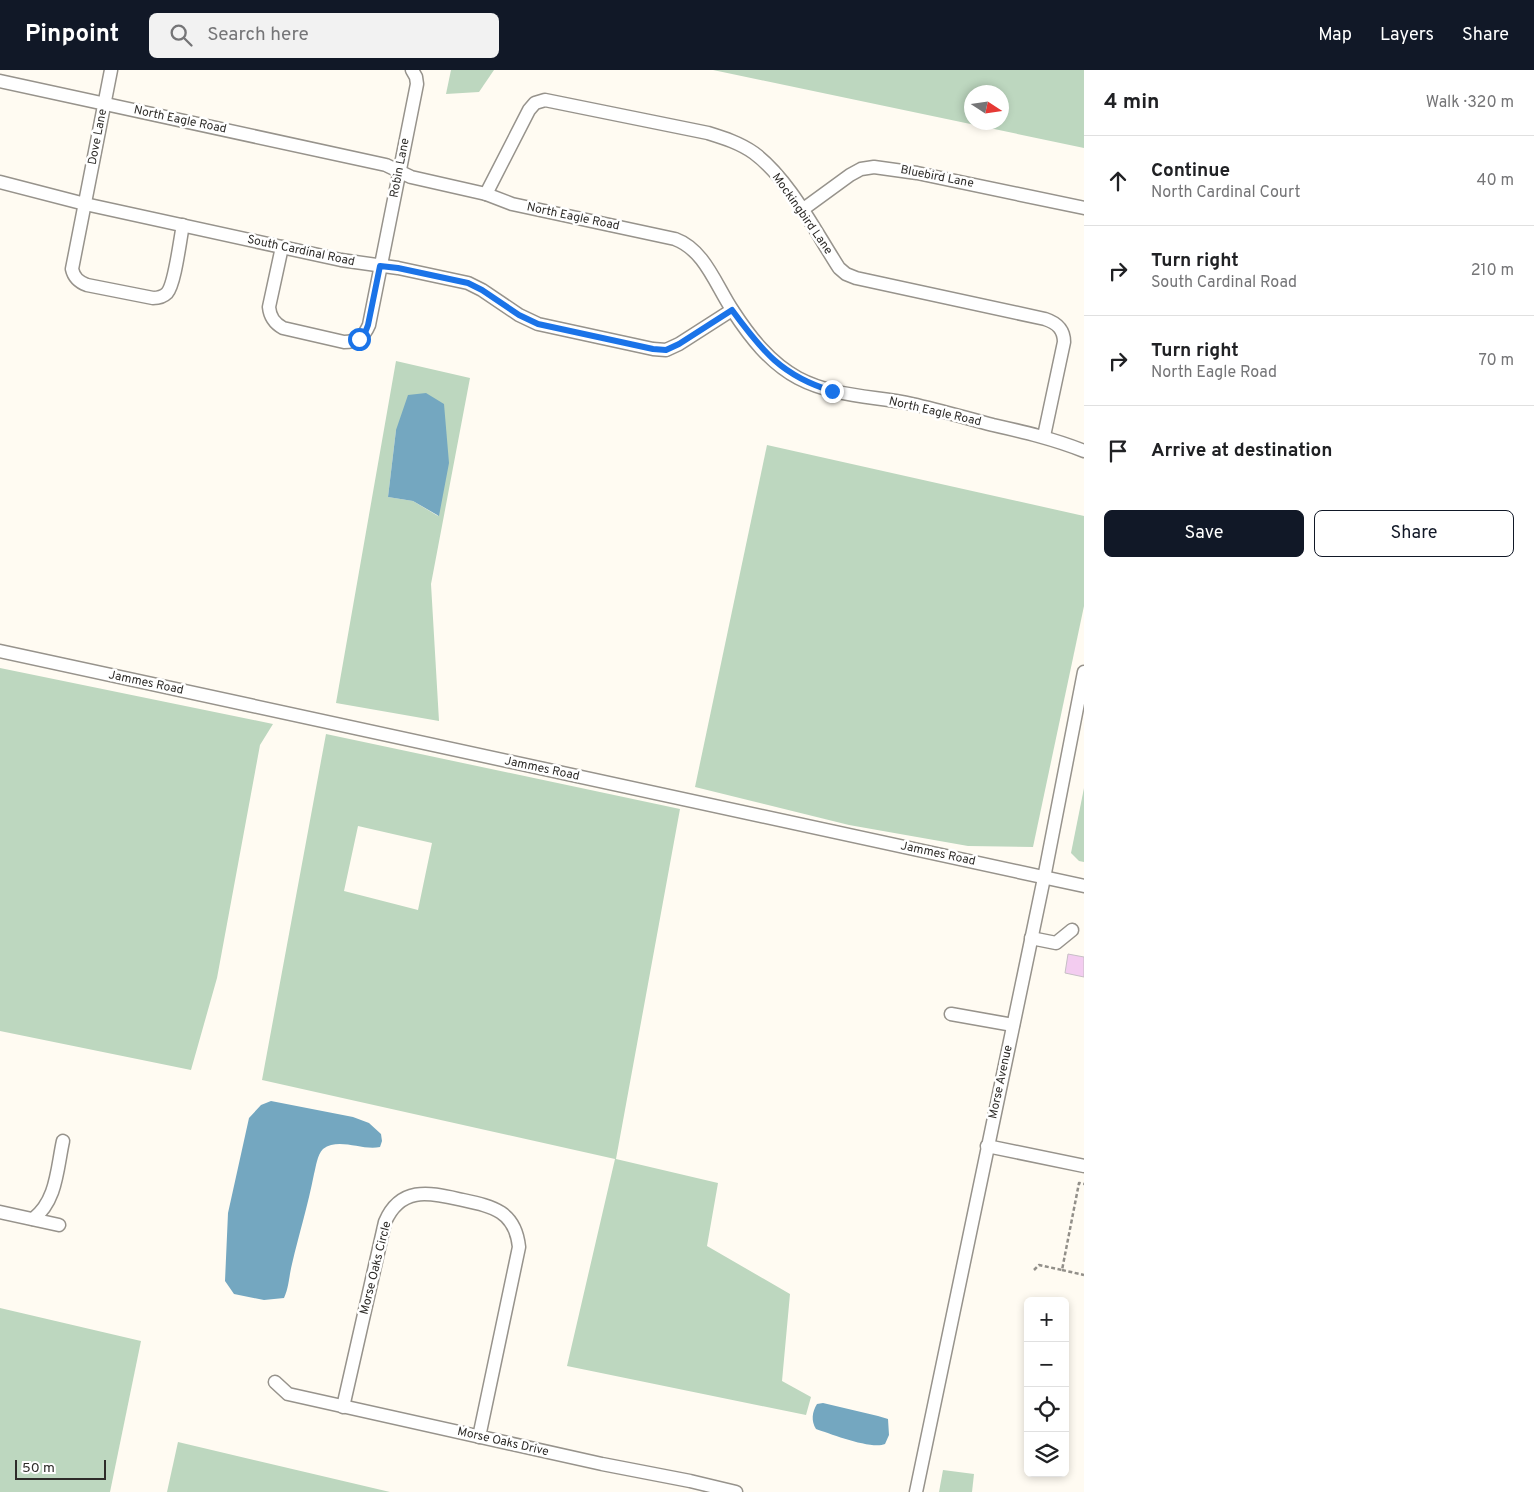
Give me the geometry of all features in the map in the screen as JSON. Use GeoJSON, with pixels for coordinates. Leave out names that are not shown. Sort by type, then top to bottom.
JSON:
{"type":"FeatureCollection","features":[{"type":"Feature","properties":{"kind":"street","name":"Dove Lane"},"geometry":{"type":"LineString","coordinates":[[111,70],[72,269],[76,279],[88,286],[160,298],[165,295],[171,286],[183,225]]}},
{"type":"Feature","properties":{"kind":"street","name":"Robin Lane"},"geometry":{"type":"LineString","coordinates":[[282,247],[269,307],[273,320],[283,328],[344,342],[352,342],[359,339],[365,333],[368,325],[399,172],[416,84],[416,77],[412,70]]}},
{"type":"Feature","properties":{"kind":"street","name":"North Eagle Road"},"geometry":{"type":"LineString","coordinates":[[0,81],[386,165],[411,177],[486,194],[512,204],[684,242],[700,256],[750,336],[780,366],[816,386],[856,396],[912,404],[1044,436],[1084,451]]}},
{"type":"Feature","properties":{"kind":"street","name":"Mockingbird Lane"},"geometry":{"type":"LineString","coordinates":[[486,194],[529,110],[535,103],[545,100],[708,132],[730,140],[753,153],[784,183],[839,268],[846,274],[856,278],[1054,322],[1060,327],[1064,334],[1064,342],[1044,436]]}},
{"type":"Feature","properties":{"kind":"street","name":"Bluebird Lane"},"geometry":{"type":"LineString","coordinates":[[802,210],[850,175],[861,169],[874,167],[917,173],[1084,208]]}},
{"type":"Feature","properties":{"kind":"street","name":"South Cardinal Road"},"geometry":{"type":"LineString","coordinates":[[0,182],[85,204],[282,247],[468,283],[482,290],[519,315],[538,324],[653,349],[666,350],[679,344],[732,310]]}},
{"type":"Feature","properties":{"kind":"street","name":"Jammes Road"},"geometry":{"type":"LineString","coordinates":[[0,651],[1084,886]]}},
{"type":"Feature","properties":{"kind":"street","name":"Morse Avenue"},"geometry":{"type":"LineString","coordinates":[[916,1492],[1044,878],[1084,672]]}},
{"type":"Feature","properties":{"kind":"street"},"geometry":{"type":"LineString","coordinates":[[1031,938],[1056,943],[1072,930]]}},
{"type":"Feature","properties":{"kind":"street"},"geometry":{"type":"LineString","coordinates":[[952,1014],[1013,1025]]}},
{"type":"Feature","properties":{"kind":"street"},"geometry":{"type":"LineString","coordinates":[[33,1219],[51,1198],[63,1141]]}},
{"type":"Feature","properties":{"kind":"street"},"geometry":{"type":"LineString","coordinates":[[987,1146],[1084,1166]]}},
{"type":"Feature","properties":{"kind":"street","name":"Morse Oaks Circle"},"geometry":{"type":"LineString","coordinates":[[343,1407],[388,1216],[398,1203],[405,1198],[418,1194],[432,1193],[496,1209],[508,1218],[518,1239],[519,1256],[479,1437]]}},
{"type":"Feature","properties":{"kind":"street"},"geometry":{"type":"LineString","coordinates":[[0,1212],[59,1225]]}},
{"type":"Feature","properties":{"kind":"street","name":"Morse Oaks Drive"},"geometry":{"type":"LineString","coordinates":[[275,1382],[288,1394],[736,1492]]}},
{"type":"Feature","properties":{"kind":"path"},"geometry":{"type":"LineString","coordinates":[[1062,1270],[1079,1183],[1084,1184]]}},
{"type":"Feature","properties":{"kind":"path"},"geometry":{"type":"LineString","coordinates":[[1034,1270],[1038,1265],[1084,1275]]}},
{"type":"Feature","properties":{"kind":"green space"},"geometry":{"type":"Polygon","coordinates":[[[451,70],[494,70],[479,92],[446,94],[451,70]]]}},
{"type":"Feature","properties":{"kind":"green space"},"geometry":{"type":"Polygon","coordinates":[[[713,70],[1084,70],[1084,148],[998,130],[1009,130],[1009,85],[964,85],[964,123],[713,70]]]}},
{"type":"Feature","properties":{"kind":"green space"},"geometry":{"type":"Polygon","coordinates":[[[396,361],[470,378],[431,584],[439,721],[336,703],[396,361]],[[396,430],[388,497],[413,501],[438,516],[396,430]]]}},
{"type":"Feature","properties":{"kind":"green space"},"geometry":{"type":"Polygon","coordinates":[[[767,445],[1084,516],[1084,606],[1033,847],[968,846],[849,825],[695,787],[767,445]]]}},
{"type":"Feature","properties":{"kind":"green space"},"geometry":{"type":"Polygon","coordinates":[[[0,668],[273,724],[260,745],[217,978],[191,1070],[0,1031],[0,668]]]}},
{"type":"Feature","properties":{"kind":"green space"},"geometry":{"type":"Polygon","coordinates":[[[326,734],[680,809],[616,1159],[718,1183],[707,1246],[790,1294],[782,1381],[811,1397],[806,1415],[567,1366],[615,1159],[262,1080],[326,734]],[[358,826],[344,891],[418,910],[432,843],[358,826]]]}},
{"type":"Feature","properties":{"kind":"green space"},"geometry":{"type":"Polygon","coordinates":[[[1084,788],[1084,862],[1079,861],[1071,853],[1084,788]]]}},
{"type":"Feature","properties":{"kind":"green space"},"geometry":{"type":"Polygon","coordinates":[[[0,1308],[141,1341],[110,1492],[0,1492],[0,1308]]]}},
{"type":"Feature","properties":{"kind":"green space"},"geometry":{"type":"Polygon","coordinates":[[[178,1442],[390,1492],[167,1492],[178,1442]]]}},
{"type":"Feature","properties":{"kind":"green space"},"geometry":{"type":"Polygon","coordinates":[[[943,1470],[974,1474],[972,1492],[939,1492],[943,1470]]]}},
{"type":"Feature","properties":{"kind":"water"},"geometry":{"type":"Polygon","coordinates":[[[426,393],[444,404],[449,463],[439,516],[413,501],[388,497],[396,430],[408,395],[426,393]]]}},
{"type":"Feature","properties":{"kind":"water"},"geometry":{"type":"Polygon","coordinates":[[[271,1101],[353,1117],[369,1123],[381,1134],[382,1141],[380,1147],[373,1148],[336,1144],[323,1149],[319,1154],[286,1294],[284,1298],[264,1300],[234,1294],[225,1281],[228,1213],[249,1118],[261,1105],[271,1101]]]}},
{"type":"Feature","properties":{"kind":"water"},"geometry":{"type":"Polygon","coordinates":[[[823,1403],[888,1419],[889,1435],[885,1444],[871,1445],[861,1443],[816,1429],[813,1423],[813,1413],[817,1404],[823,1403]]]}},
{"type":"Feature","properties":{"kind":"building"},"geometry":{"type":"Polygon","coordinates":[[[1068,954],[1084,957],[1084,977],[1065,973],[1068,954]]]}},
{"type":"Feature","properties":{"kind":"route"},"geometry":{"type":"LineString","coordinates":[[359,339],[365,333],[368,325],[380,266],[468,283],[482,290],[519,315],[538,324],[653,349],[666,350],[679,344],[732,310],[750,336],[780,366],[798,378],[832,391]]}}]}
